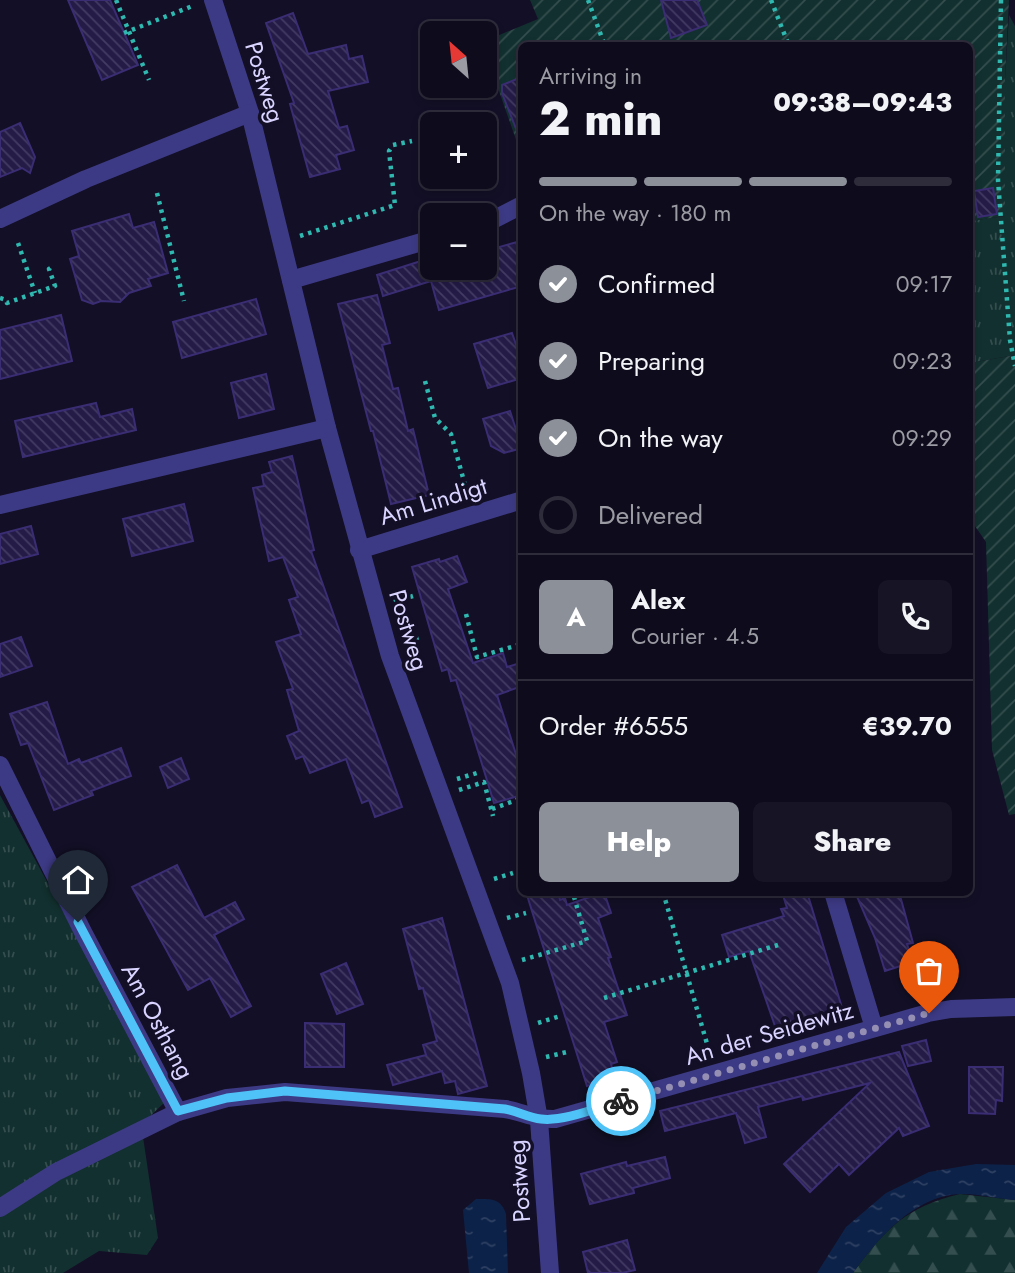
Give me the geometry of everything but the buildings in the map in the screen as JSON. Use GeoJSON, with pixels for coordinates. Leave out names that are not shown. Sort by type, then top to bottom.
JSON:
{"type":"FeatureCollection","features":[{"type":"Feature","properties":{"kind":"street","name":"Postweg"},"geometry":{"type":"LineString","coordinates":[[205,2],[250,113],[327,428],[390,656],[510,983],[539,1119],[550,1273]]}},
{"type":"Feature","properties":{"kind":"street"},"geometry":{"type":"LineString","coordinates":[[0,219],[86,179],[250,113]]}},
{"type":"Feature","properties":{"kind":"street"},"geometry":{"type":"LineString","coordinates":[[497,218],[518,207]]}},
{"type":"Feature","properties":{"kind":"street"},"geometry":{"type":"LineString","coordinates":[[291,279],[420,242]]}},
{"type":"Feature","properties":{"kind":"street"},"geometry":{"type":"LineString","coordinates":[[0,505],[327,428]]}},
{"type":"Feature","properties":{"kind":"street","name":"Am Lindigt"},"geometry":{"type":"LineString","coordinates":[[359,550],[518,501]]}},
{"type":"Feature","properties":{"kind":"street","name":"Am Osthang"},"geometry":{"type":"LineString","coordinates":[[0,765],[83,932],[178,1111]]}},
{"type":"Feature","properties":{"kind":"street"},"geometry":{"type":"LineString","coordinates":[[834,896],[874,1028]]}},
{"type":"Feature","properties":{"kind":"street","name":"An der Seidewitz"},"geometry":{"type":"LineString","coordinates":[[539,1119],[555,1119],[874,1028],[951,1009],[1015,1007]]}},
{"type":"Feature","properties":{"kind":"street","name":"Am Osthang"},"geometry":{"type":"LineString","coordinates":[[0,1208],[56,1172],[178,1111],[227,1098],[285,1091],[505,1109],[539,1119]]}},
{"type":"Feature","properties":{"kind":"path"},"geometry":{"type":"LineString","coordinates":[[116,0],[149,80]]}},
{"type":"Feature","properties":{"kind":"path"},"geometry":{"type":"LineString","coordinates":[[588,0],[604,42]]}},
{"type":"Feature","properties":{"kind":"path"},"geometry":{"type":"LineString","coordinates":[[771,0],[787,42]]}},
{"type":"Feature","properties":{"kind":"path"},"geometry":{"type":"LineString","coordinates":[[1001,0],[998,180],[1010,340],[1015,366]]}},
{"type":"Feature","properties":{"kind":"path"},"geometry":{"type":"LineString","coordinates":[[127,32],[205,2]]}},
{"type":"Feature","properties":{"kind":"path"},"geometry":{"type":"LineString","coordinates":[[282,243],[395,205],[388,151],[393,145],[412,141]]}},
{"type":"Feature","properties":{"kind":"path"},"geometry":{"type":"LineString","coordinates":[[156,193],[184,301]]}},
{"type":"Feature","properties":{"kind":"path"},"geometry":{"type":"LineString","coordinates":[[19,243],[35,293]]}},
{"type":"Feature","properties":{"kind":"path"},"geometry":{"type":"LineString","coordinates":[[0,299],[6,300],[7,303],[55,286],[49,269],[54,266]]}},
{"type":"Feature","properties":{"kind":"path"},"geometry":{"type":"LineString","coordinates":[[425,381],[435,418],[451,434],[473,514]]}},
{"type":"Feature","properties":{"kind":"path"},"geometry":{"type":"LineString","coordinates":[[390,603],[413,596]]}},
{"type":"Feature","properties":{"kind":"path"},"geometry":{"type":"LineString","coordinates":[[466,614],[477,657],[518,645]]}},
{"type":"Feature","properties":{"kind":"path"},"geometry":{"type":"LineString","coordinates":[[401,642],[423,636]]}},
{"type":"Feature","properties":{"kind":"path"},"geometry":{"type":"LineString","coordinates":[[455,780],[480,772]]}},
{"type":"Feature","properties":{"kind":"path"},"geometry":{"type":"LineString","coordinates":[[459,790],[484,782],[493,816]]}},
{"type":"Feature","properties":{"kind":"path"},"geometry":{"type":"LineString","coordinates":[[492,809],[518,799]]}},
{"type":"Feature","properties":{"kind":"path"},"geometry":{"type":"LineString","coordinates":[[492,880],[513,873]]}},
{"type":"Feature","properties":{"kind":"path"},"geometry":{"type":"LineString","coordinates":[[517,961],[587,941],[574,897],[577,896]]}},
{"type":"Feature","properties":{"kind":"path"},"geometry":{"type":"LineString","coordinates":[[664,896],[716,1075]]}},
{"type":"Feature","properties":{"kind":"path"},"geometry":{"type":"LineString","coordinates":[[505,919],[526,913]]}},
{"type":"Feature","properties":{"kind":"path"},"geometry":{"type":"LineString","coordinates":[[604,998],[778,945]]}},
{"type":"Feature","properties":{"kind":"path"},"geometry":{"type":"LineString","coordinates":[[534,1024],[560,1016]]}},
{"type":"Feature","properties":{"kind":"path"},"geometry":{"type":"LineString","coordinates":[[542,1058],[567,1052]]}},
{"type":"Feature","properties":{"kind":"green space"},"geometry":{"type":"Polygon","coordinates":[[[530,0],[1009,0],[1005,80],[1005,216],[973,221],[973,42],[518,42],[518,145],[497,85],[497,36],[538,19],[530,0]]]}},
{"type":"Feature","properties":{"kind":"green space"},"geometry":{"type":"Polygon","coordinates":[[[1009,15],[1015,26],[1015,355],[973,362],[973,221],[1005,216],[1005,80],[1009,15]]]}},
{"type":"Feature","properties":{"kind":"green space"},"geometry":{"type":"Polygon","coordinates":[[[1015,355],[1015,814],[1009,815],[992,750],[986,542],[973,523],[973,362],[1015,355]]]}},
{"type":"Feature","properties":{"kind":"green space"},"geometry":{"type":"Polygon","coordinates":[[[0,795],[137,1047],[164,1103],[146,1120],[0,1199],[0,795]]]}},
{"type":"Feature","properties":{"kind":"green space"},"geometry":{"type":"Polygon","coordinates":[[[143,1137],[158,1238],[147,1255],[99,1251],[63,1273],[0,1273],[0,1214],[14,1202],[143,1137]]]}},
{"type":"Feature","properties":{"kind":"green space"},"geometry":{"type":"Polygon","coordinates":[[[960,1194],[1015,1200],[1015,1273],[853,1273],[898,1222],[925,1206],[960,1194]]]}},
{"type":"Feature","properties":{"kind":"water"},"geometry":{"type":"Polygon","coordinates":[[[976,1164],[1015,1165],[1015,1200],[960,1194],[927,1202],[885,1234],[853,1273],[817,1273],[846,1227],[886,1193],[929,1172],[976,1164]]]}},
{"type":"Feature","properties":{"kind":"water"},"geometry":{"type":"Polygon","coordinates":[[[476,1199],[495,1200],[504,1209],[508,1273],[469,1273],[463,1210],[476,1199]]]}},
{"type":"Feature","properties":{"kind":"way so far"},"geometry":{"type":"LineString","coordinates":[[621,1101],[929,1013]]}},
{"type":"Feature","properties":{"kind":"route"},"geometry":{"type":"LineString","coordinates":[[78,922],[178,1111],[227,1098],[285,1091],[505,1109],[539,1119],[555,1119],[621,1101]]}}]}
